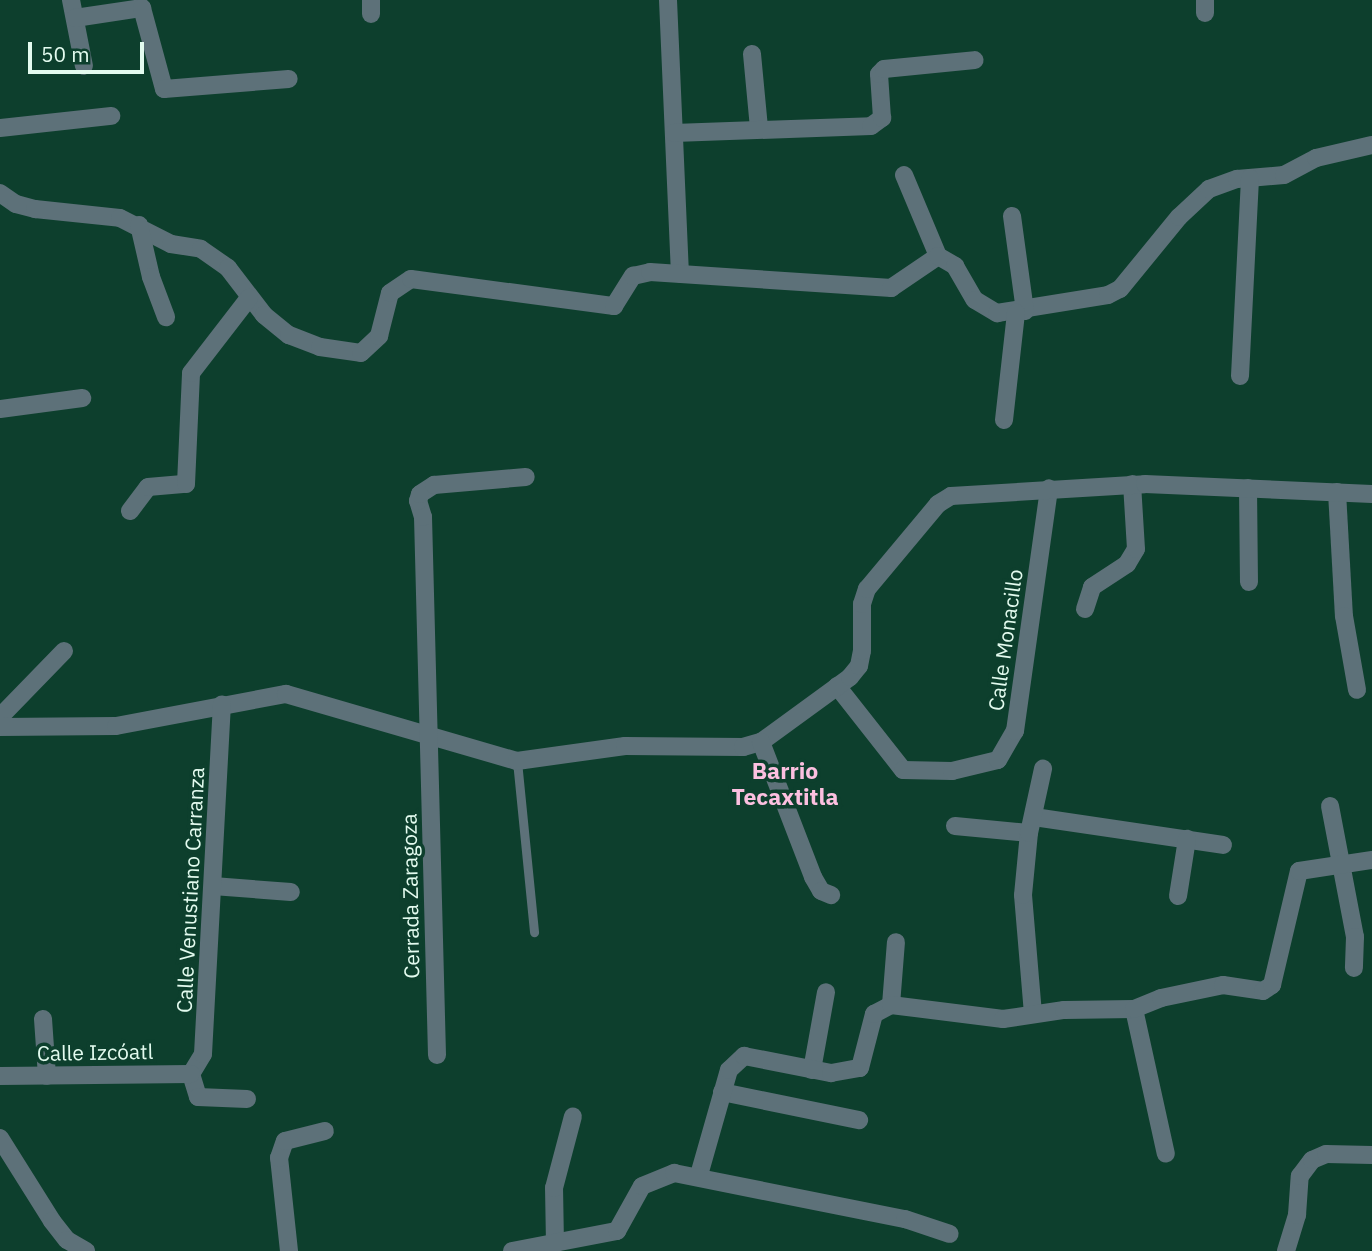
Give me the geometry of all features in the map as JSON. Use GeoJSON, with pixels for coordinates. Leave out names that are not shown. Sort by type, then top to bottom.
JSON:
{"type":"FeatureCollection","features":[{"type":"Feature","properties":{"kind":"street"},"geometry":{"type":"LineString","coordinates":[[668,0],[680,274]]}},
{"type":"Feature","properties":{"kind":"street"},"geometry":{"type":"LineString","coordinates":[[84,66],[73,9],[142,8],[164,89],[289,79]]}},
{"type":"Feature","properties":{"kind":"street"},"geometry":{"type":"LineString","coordinates":[[752,54],[759,128]]}},
{"type":"Feature","properties":{"kind":"street"},"geometry":{"type":"LineString","coordinates":[[674,133],[879,123],[879,74],[884,69],[975,60]]}},
{"type":"Feature","properties":{"kind":"street"},"geometry":{"type":"LineString","coordinates":[[0,128],[111,116]]}},
{"type":"Feature","properties":{"kind":"street"},"geometry":{"type":"LineString","coordinates":[[904,175],[938,256],[955,266],[985,309],[1021,312],[1120,289],[1179,217],[1209,189],[1250,178],[1284,175],[1316,158],[1372,145]]}},
{"type":"Feature","properties":{"kind":"street"},"geometry":{"type":"LineString","coordinates":[[1240,376],[1250,178]]}},
{"type":"Feature","properties":{"kind":"street"},"geometry":{"type":"LineString","coordinates":[[0,192],[16,204],[35,209],[103,213],[139,225],[171,244],[213,255],[249,298],[289,335],[347,352],[370,348],[379,336],[390,293],[411,279],[614,306],[633,276],[680,274],[891,288],[938,256]]}},
{"type":"Feature","properties":{"kind":"street"},"geometry":{"type":"LineString","coordinates":[[1004,419],[1021,312],[1012,216]]}},
{"type":"Feature","properties":{"kind":"street"},"geometry":{"type":"LineString","coordinates":[[139,225],[151,277],[166,317]]}},
{"type":"Feature","properties":{"kind":"street"},"geometry":{"type":"LineString","coordinates":[[130,511],[148,487],[186,484],[191,373],[249,298]]}},
{"type":"Feature","properties":{"kind":"street"},"geometry":{"type":"LineString","coordinates":[[0,409],[82,398]]}},
{"type":"Feature","properties":{"kind":"street","name":"Cerrada Zaragoza"},"geometry":{"type":"LineString","coordinates":[[437,1055],[424,517],[418,501],[426,488],[526,477]]}},
{"type":"Feature","properties":{"kind":"street"},"geometry":{"type":"LineString","coordinates":[[1085,609],[1091,587],[1127,564],[1136,549],[1132,484]]}},
{"type":"Feature","properties":{"kind":"street"},"geometry":{"type":"LineString","coordinates":[[0,727],[116,726],[286,694],[517,761],[625,746],[743,747],[761,742],[837,686],[859,666],[862,604],[867,589],[938,504],[964,492],[1132,484],[1372,494]]}},
{"type":"Feature","properties":{"kind":"street","name":"Calle Monacillo"},"geometry":{"type":"LineString","coordinates":[[837,686],[903,770],[952,771],[998,760],[1015,731],[1049,488]]}},
{"type":"Feature","properties":{"kind":"street"},"geometry":{"type":"LineString","coordinates":[[1248,488],[1249,582]]}},
{"type":"Feature","properties":{"kind":"street"},"geometry":{"type":"LineString","coordinates":[[1337,492],[1344,616],[1357,690]]}},
{"type":"Feature","properties":{"kind":"street"},"geometry":{"type":"LineString","coordinates":[[0,717],[64,651]]}},
{"type":"Feature","properties":{"kind":"street","name":"Calle Venustiano Carranza"},"geometry":{"type":"LineString","coordinates":[[191,1074],[203,1054],[222,705]]}},
{"type":"Feature","properties":{"kind":"street"},"geometry":{"type":"LineString","coordinates":[[761,742],[813,877],[821,891],[831,895]]}},
{"type":"Feature","properties":{"kind":"street"},"geometry":{"type":"LineString","coordinates":[[1033,1014],[1023,895],[1043,769]]}},
{"type":"Feature","properties":{"kind":"street"},"geometry":{"type":"LineString","coordinates":[[1330,806],[1355,937],[1354,968]]}},
{"type":"Feature","properties":{"kind":"street"},"geometry":{"type":"LineString","coordinates":[[954,826],[1032,825],[1187,839],[1223,845]]}},
{"type":"Feature","properties":{"kind":"street"},"geometry":{"type":"LineString","coordinates":[[1178,896],[1187,839]]}},
{"type":"Feature","properties":{"kind":"street"},"geometry":{"type":"LineString","coordinates":[[699,1175],[729,1070],[744,1056],[831,1073],[860,1068],[874,1014],[891,1005],[1003,1018],[1134,1009],[1161,998],[1223,985],[1264,991],[1272,985],[1299,871],[1372,860]]}},
{"type":"Feature","properties":{"kind":"street"},"geometry":{"type":"LineString","coordinates":[[213,886],[291,892]]}},
{"type":"Feature","properties":{"kind":"street"},"geometry":{"type":"LineString","coordinates":[[891,1005],[896,942]]}},
{"type":"Feature","properties":{"kind":"street"},"geometry":{"type":"LineString","coordinates":[[812,1070],[825,992]]}},
{"type":"Feature","properties":{"kind":"street"},"geometry":{"type":"LineString","coordinates":[[1134,1009],[1166,1154]]}},
{"type":"Feature","properties":{"kind":"street"},"geometry":{"type":"LineString","coordinates":[[43,1019],[47,1076]]}},
{"type":"Feature","properties":{"kind":"street"},"geometry":{"type":"LineString","coordinates":[[191,1074],[198,1097],[247,1099]]}},
{"type":"Feature","properties":{"kind":"street","name":"Calle Izcóatl"},"geometry":{"type":"LineString","coordinates":[[0,1076],[191,1074]]}},
{"type":"Feature","properties":{"kind":"street"},"geometry":{"type":"LineString","coordinates":[[722,1092],[859,1120]]}},
{"type":"Feature","properties":{"kind":"street"},"geometry":{"type":"LineString","coordinates":[[555,1244],[554,1188],[573,1116]]}},
{"type":"Feature","properties":{"kind":"street"},"geometry":{"type":"LineString","coordinates":[[289,1251],[279,1158],[285,1140],[325,1131]]}},
{"type":"Feature","properties":{"kind":"street"},"geometry":{"type":"LineString","coordinates":[[0,1138],[65,1246],[86,1251]]}},
{"type":"Feature","properties":{"kind":"street"},"geometry":{"type":"LineString","coordinates":[[1286,1251],[1297,1214],[1300,1176],[1312,1160],[1326,1154],[1372,1155]]}},
{"type":"Feature","properties":{"kind":"street"},"geometry":{"type":"LineString","coordinates":[[512,1251],[617,1231],[642,1186],[657,1177],[699,1175],[905,1219],[950,1234]]}},
{"type":"Feature","properties":{"kind":"lane"},"geometry":{"type":"LineString","coordinates":[[517,761],[534,932]]}},
{"type":"Feature","properties":{"kind":"district","name":"Barrio Tecaxtitla"},"geometry":{"type":"Point","coordinates":[785,783]}}]}
